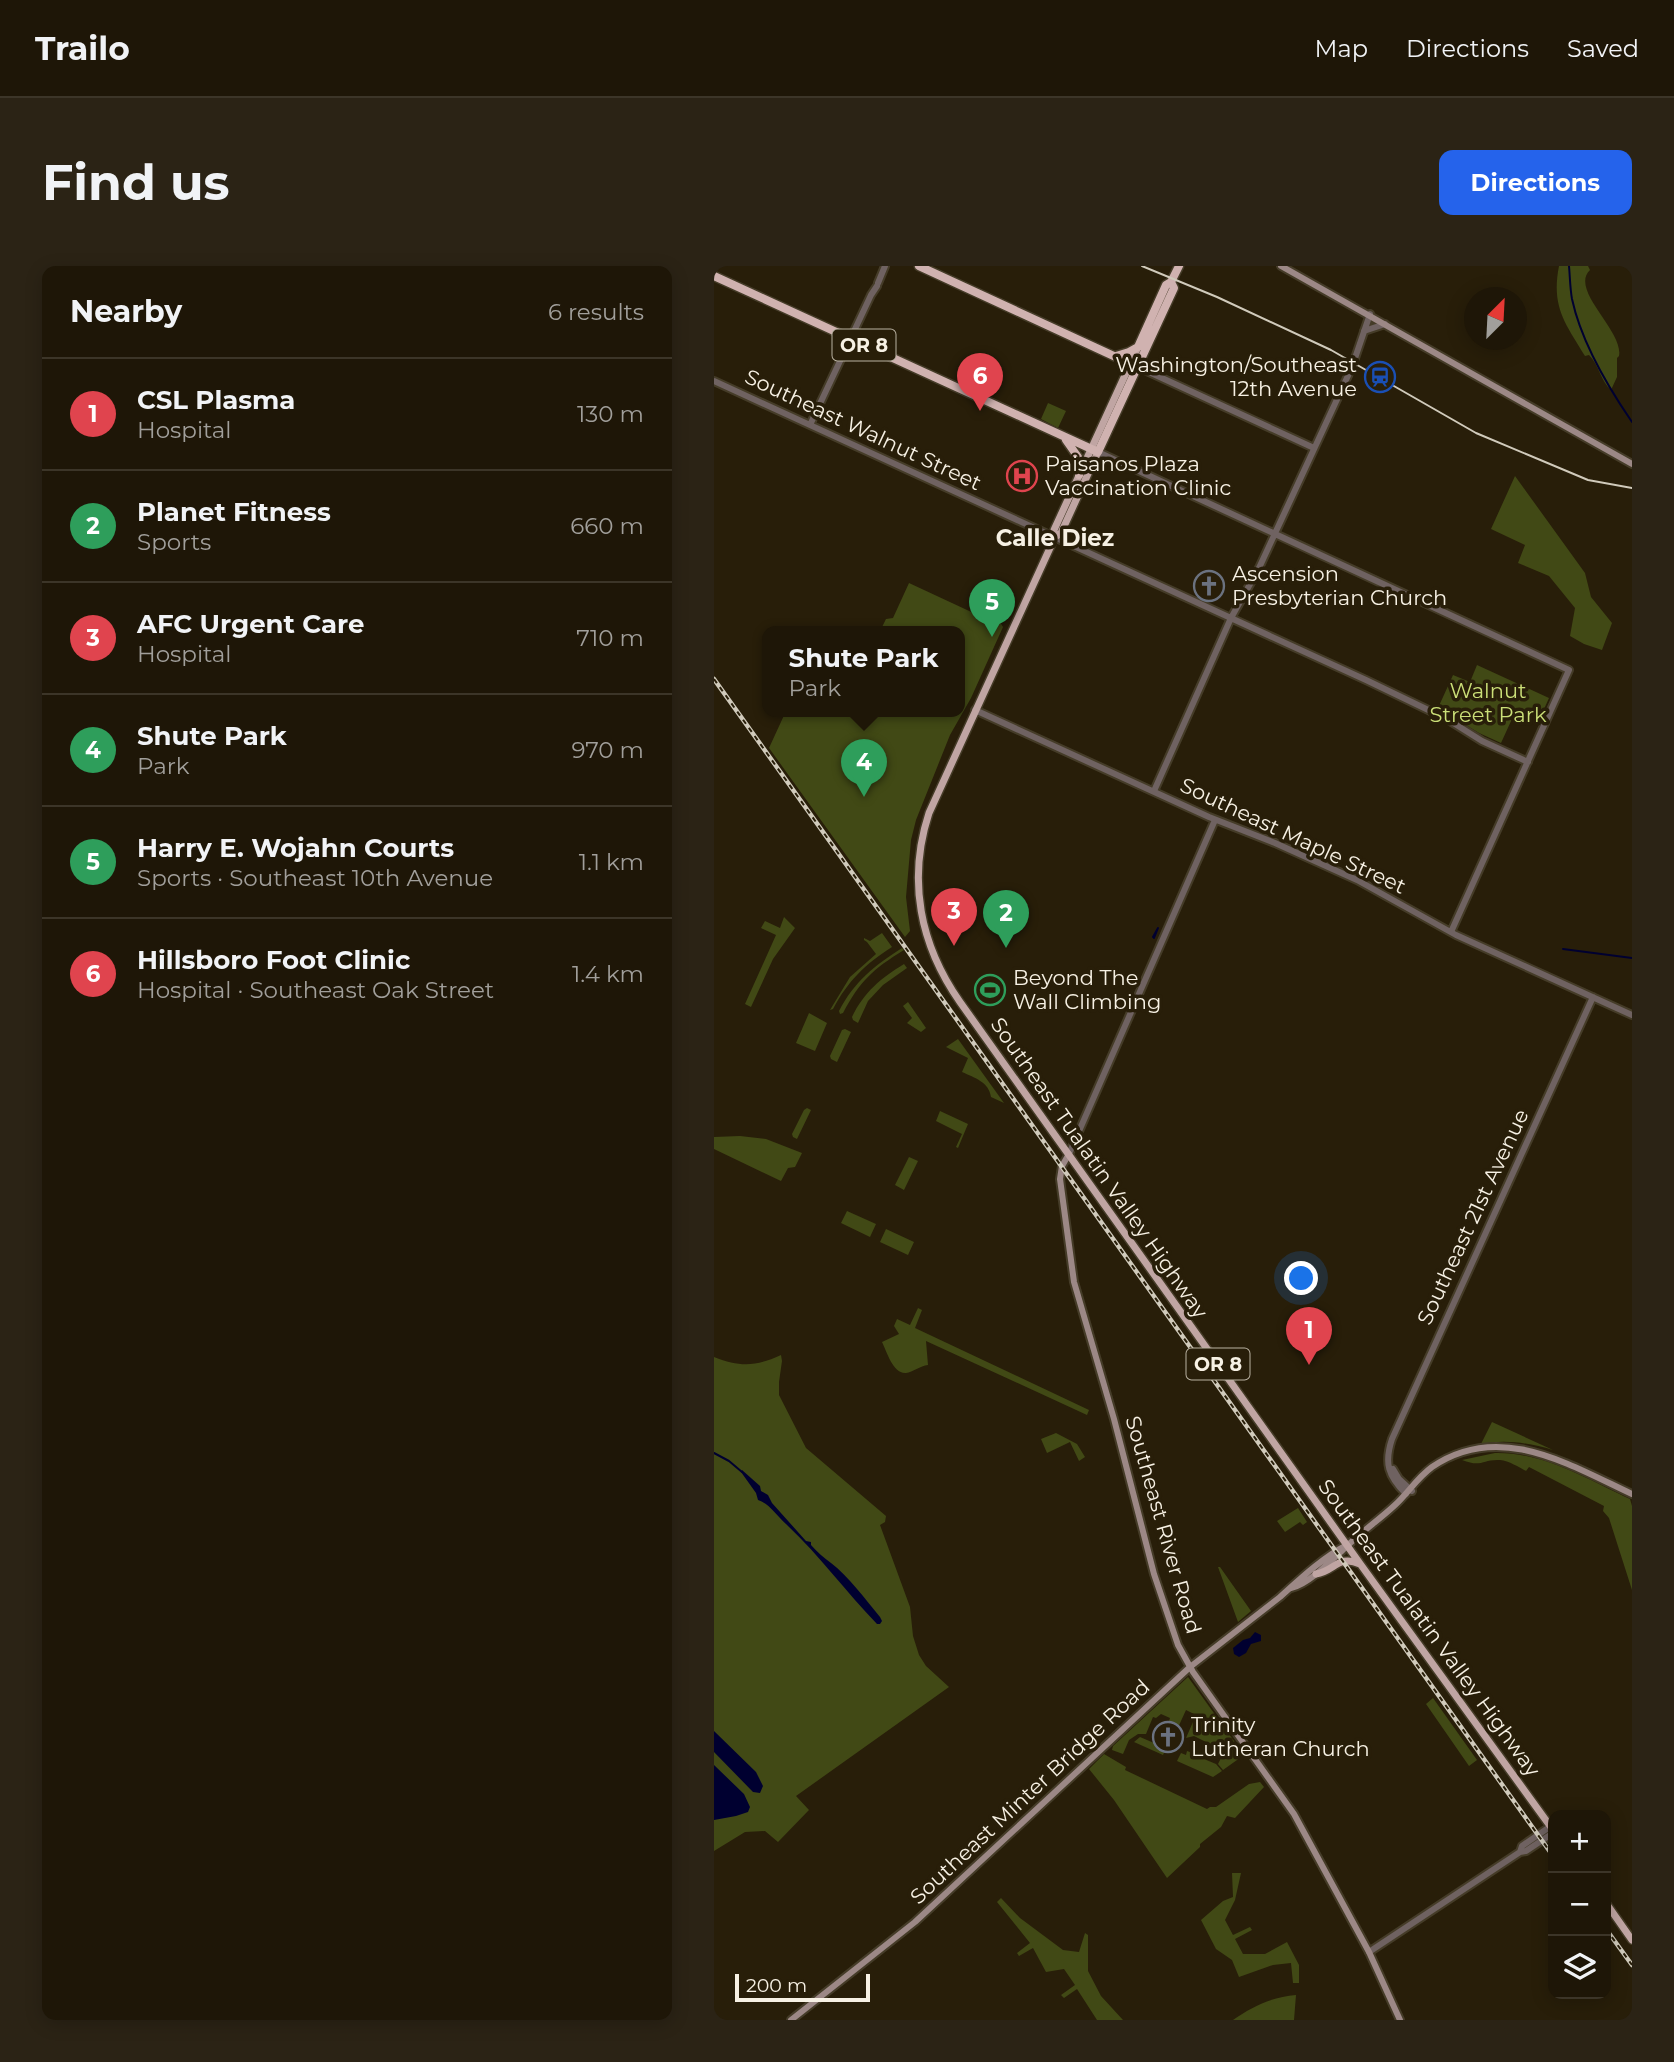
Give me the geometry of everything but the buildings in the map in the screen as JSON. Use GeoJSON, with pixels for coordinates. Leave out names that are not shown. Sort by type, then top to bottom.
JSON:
{"type":"FeatureCollection","features":[{"type":"Feature","properties":{"kind":"highway"},"geometry":{"type":"LineString","coordinates":[[919,266],[1134,365],[1174,288],[1171,282]]}},
{"type":"Feature","properties":{"kind":"highway"},"geometry":{"type":"LineString","coordinates":[[1114,356],[1138,347],[1166,285],[1171,282],[1179,266]]}},
{"type":"Feature","properties":{"kind":"highway","name":"OR 8"},"geometry":{"type":"LineString","coordinates":[[714,276],[1064,437]]}},
{"type":"Feature","properties":{"kind":"highway","name":"OR 8"},"geometry":{"type":"LineString","coordinates":[[1095,450],[1134,365]]}},
{"type":"Feature","properties":{"kind":"highway"},"geometry":{"type":"LineString","coordinates":[[1064,437],[1095,450]]}},
{"type":"Feature","properties":{"kind":"highway"},"geometry":{"type":"LineString","coordinates":[[1064,437],[1078,457],[1079,475]]}},
{"type":"Feature","properties":{"kind":"main road"},"geometry":{"type":"LineString","coordinates":[[1281,266],[1632,464]]}},
{"type":"Feature","properties":{"kind":"main road"},"geometry":{"type":"LineString","coordinates":[[1134,365],[1138,347]]}},
{"type":"Feature","properties":{"kind":"main road","name":"OR 8"},"geometry":{"type":"LineString","coordinates":[[1055,537],[1054,530],[1079,475],[1095,450]]}},
{"type":"Feature","properties":{"kind":"main road","name":"OR 8"},"geometry":{"type":"LineString","coordinates":[[975,710],[1055,537],[1061,533],[1095,450]]}},
{"type":"Feature","properties":{"kind":"main road","name":"Southeast Tualatin Valley Highway"},"geometry":{"type":"LineString","coordinates":[[975,710],[933,804],[922,838],[918,879],[923,924],[933,954],[956,996],[1548,1824]]}},
{"type":"Feature","properties":{"kind":"main road","name":"Southeast River Road"},"geometry":{"type":"LineString","coordinates":[[1069,1154],[1062,1166],[1060,1179],[1074,1282],[1157,1585],[1178,1645],[1190,1667],[1294,1814],[1369,1952],[1400,2020]]}},
{"type":"Feature","properties":{"kind":"main road"},"geometry":{"type":"LineString","coordinates":[[1347,1545],[1394,1506],[1426,1472],[1464,1450],[1499,1447],[1532,1450],[1632,1494]]}},
{"type":"Feature","properties":{"kind":"main road","name":"Southeast Minter Bridge Road"},"geometry":{"type":"LineString","coordinates":[[791,2020],[915,1922],[1190,1667],[1291,1588],[1316,1574],[1347,1545]]}},
{"type":"Feature","properties":{"kind":"main road","name":"Southeast Minter Bridge Road"},"geometry":{"type":"LineString","coordinates":[[1291,1588],[1292,1584],[1347,1545]]}},
{"type":"Feature","properties":{"kind":"main road"},"geometry":{"type":"LineString","coordinates":[[1316,1574],[1321,1574],[1343,1561],[1361,1565]]}},
{"type":"Feature","properties":{"kind":"main road"},"geometry":{"type":"LineString","coordinates":[[1611,1910],[1632,1940]]}},
{"type":"Feature","properties":{"kind":"street"},"geometry":{"type":"LineString","coordinates":[[810,425],[885,266]]}},
{"type":"Feature","properties":{"kind":"street"},"geometry":{"type":"LineString","coordinates":[[1154,791],[1231,618],[1252,583],[1355,360],[1370,314]]}},
{"type":"Feature","properties":{"kind":"street"},"geometry":{"type":"LineString","coordinates":[[1364,331],[1386,323]]}},
{"type":"Feature","properties":{"kind":"street"},"geometry":{"type":"LineString","coordinates":[[1134,365],[1314,448]]}},
{"type":"Feature","properties":{"kind":"street","name":"Southeast Walnut Street"},"geometry":{"type":"LineString","coordinates":[[714,381],[1439,715],[1482,741],[1528,762]]}},
{"type":"Feature","properties":{"kind":"street"},"geometry":{"type":"LineString","coordinates":[[1095,450],[1569,670],[1451,932]]}},
{"type":"Feature","properties":{"kind":"street","name":"Southeast Maple Street"},"geometry":{"type":"LineString","coordinates":[[975,710],[1215,820],[1275,843],[1357,880],[1451,932],[1632,1015]]}},
{"type":"Feature","properties":{"kind":"street"},"geometry":{"type":"LineString","coordinates":[[1069,1154],[1215,820]]}},
{"type":"Feature","properties":{"kind":"street","name":"Southeast 21st Avenue"},"geometry":{"type":"LineString","coordinates":[[1409,1491],[1391,1474],[1388,1454],[1392,1439],[1593,997]]}},
{"type":"Feature","properties":{"kind":"street"},"geometry":{"type":"LineString","coordinates":[[1369,1952],[1520,1852],[1522,1846],[1548,1832]]}},
{"type":"Feature","properties":{"kind":"green space"},"geometry":{"type":"Polygon","coordinates":[[[1559,266],[1588,266],[1590,270],[1585,278],[1586,288],[1618,346],[1617,377],[1611,390],[1589,355],[1585,356],[1562,314],[1557,293],[1559,266]]]}},
{"type":"Feature","properties":{"kind":"green space"},"geometry":{"type":"Polygon","coordinates":[[[1048,403],[1066,411],[1058,428],[1041,419],[1048,403]]]}},
{"type":"Feature","properties":{"kind":"green space"},"geometry":{"type":"Polygon","coordinates":[[[1515,476],[1585,573],[1591,597],[1612,623],[1602,650],[1570,636],[1575,608],[1549,576],[1518,563],[1525,545],[1491,529],[1515,476]]]}},
{"type":"Feature","properties":{"kind":"green space"},"geometry":{"type":"Polygon","coordinates":[[[909,583],[995,623],[1000,622],[1003,627],[965,709],[965,626],[882,626],[886,619],[893,618],[909,583]]]}},
{"type":"Feature","properties":{"kind":"green space","name":"Walnut Street Park"},"geometry":{"type":"Polygon","coordinates":[[[1477,665],[1549,698],[1540,718],[1517,708],[1501,743],[1438,708],[1453,675],[1470,682],[1477,665]]]}},
{"type":"Feature","properties":{"kind":"green space"},"geometry":{"type":"Polygon","coordinates":[[[783,717],[960,717],[950,735],[916,820],[911,840],[906,897],[910,931],[905,937],[769,748],[783,717]]]}},
{"type":"Feature","properties":{"kind":"green space"},"geometry":{"type":"Polygon","coordinates":[[[784,917],[795,928],[773,959],[751,1007],[745,1004],[776,935],[761,928],[765,921],[780,928],[784,917]]]}},
{"type":"Feature","properties":{"kind":"green space"},"geometry":{"type":"Polygon","coordinates":[[[882,933],[892,947],[858,974],[830,1010],[850,977],[876,954],[864,938],[870,941],[882,933]]]}},
{"type":"Feature","properties":{"kind":"green space"},"geometry":{"type":"Polygon","coordinates":[[[902,948],[904,950],[868,977],[840,1014],[839,1011],[858,983],[902,948]]]}},
{"type":"Feature","properties":{"kind":"green space"},"geometry":{"type":"Polygon","coordinates":[[[904,964],[907,968],[883,985],[868,1001],[858,1023],[853,1020],[857,1008],[868,993],[904,964]]]}},
{"type":"Feature","properties":{"kind":"green space"},"geometry":{"type":"Polygon","coordinates":[[[908,1002],[926,1028],[921,1032],[907,1023],[912,1018],[903,1006],[908,1002]]]}},
{"type":"Feature","properties":{"kind":"green space"},"geometry":{"type":"Polygon","coordinates":[[[809,1013],[827,1023],[815,1051],[796,1043],[809,1013]]]}},
{"type":"Feature","properties":{"kind":"green space"},"geometry":{"type":"Polygon","coordinates":[[[842,1030],[851,1032],[837,1062],[830,1056],[842,1030]]]}},
{"type":"Feature","properties":{"kind":"green space"},"geometry":{"type":"Polygon","coordinates":[[[958,1039],[1004,1103],[991,1097],[981,1081],[962,1072],[968,1058],[946,1047],[958,1039]]]}},
{"type":"Feature","properties":{"kind":"green space"},"geometry":{"type":"Polygon","coordinates":[[[807,1108],[811,1110],[797,1139],[792,1134],[807,1108]]]}},
{"type":"Feature","properties":{"kind":"green space"},"geometry":{"type":"Polygon","coordinates":[[[940,1111],[968,1124],[958,1148],[956,1147],[962,1134],[936,1121],[940,1111]]]}},
{"type":"Feature","properties":{"kind":"green space"},"geometry":{"type":"Polygon","coordinates":[[[714,1137],[766,1139],[802,1153],[795,1167],[788,1168],[781,1181],[714,1149],[714,1137]]]}},
{"type":"Feature","properties":{"kind":"green space"},"geometry":{"type":"Polygon","coordinates":[[[909,1157],[918,1161],[904,1190],[895,1185],[909,1157]]]}},
{"type":"Feature","properties":{"kind":"green space"},"geometry":{"type":"Polygon","coordinates":[[[847,1211],[876,1224],[870,1237],[841,1223],[847,1211]]]}},
{"type":"Feature","properties":{"kind":"green space"},"geometry":{"type":"Polygon","coordinates":[[[886,1229],[914,1242],[908,1255],[880,1242],[886,1229]]]}},
{"type":"Feature","properties":{"kind":"green space"},"geometry":{"type":"Polygon","coordinates":[[[918,1308],[922,1310],[915,1328],[1089,1410],[1087,1415],[926,1341],[928,1365],[906,1373],[897,1370],[882,1342],[899,1334],[894,1326],[897,1319],[910,1325],[918,1308]]]}},
{"type":"Feature","properties":{"kind":"green space"},"geometry":{"type":"Polygon","coordinates":[[[781,1355],[779,1395],[806,1448],[886,1516],[885,1522],[880,1525],[910,1607],[913,1636],[919,1655],[926,1666],[949,1687],[796,1796],[809,1810],[778,1842],[765,1831],[745,1832],[714,1851],[714,1357],[732,1363],[748,1364],[781,1355]]]}},
{"type":"Feature","properties":{"kind":"green space"},"geometry":{"type":"Polygon","coordinates":[[[1492,1422],[1553,1450],[1517,1442],[1481,1444],[1492,1422]]]}},
{"type":"Feature","properties":{"kind":"green space"},"geometry":{"type":"Polygon","coordinates":[[[1056,1433],[1077,1444],[1085,1457],[1079,1461],[1070,1442],[1047,1453],[1041,1439],[1056,1433]]]}},
{"type":"Feature","properties":{"kind":"green space"},"geometry":{"type":"Polygon","coordinates":[[[1495,1453],[1548,1462],[1630,1499],[1632,1590],[1609,1518],[1603,1511],[1604,1506],[1529,1467],[1526,1471],[1500,1460],[1478,1463],[1462,1460],[1495,1453]]]}},
{"type":"Feature","properties":{"kind":"green space"},"geometry":{"type":"Polygon","coordinates":[[[1298,1508],[1307,1522],[1303,1525],[1300,1522],[1285,1532],[1277,1521],[1298,1508]]]}},
{"type":"Feature","properties":{"kind":"green space"},"geometry":{"type":"Polygon","coordinates":[[[1218,1567],[1251,1611],[1238,1622],[1218,1567]]]}},
{"type":"Feature","properties":{"kind":"green space"},"geometry":{"type":"Polygon","coordinates":[[[1188,1677],[1244,1755],[1223,1770],[1218,1764],[1224,1752],[1221,1751],[1222,1748],[1194,1736],[1186,1738],[1196,1715],[1186,1710],[1176,1732],[1170,1726],[1170,1718],[1161,1714],[1153,1717],[1146,1734],[1138,1734],[1129,1740],[1123,1754],[1112,1750],[1113,1746],[1188,1677]]]}},
{"type":"Feature","properties":{"kind":"green space"},"geometry":{"type":"Polygon","coordinates":[[[1433,1698],[1477,1760],[1469,1766],[1426,1704],[1433,1698]]]}},
{"type":"Feature","properties":{"kind":"green space"},"geometry":{"type":"Polygon","coordinates":[[[1140,1737],[1167,1746],[1163,1755],[1134,1742],[1140,1737]]]}},
{"type":"Feature","properties":{"kind":"green space"},"geometry":{"type":"Polygon","coordinates":[[[1187,1751],[1204,1757],[1222,1771],[1213,1777],[1177,1761],[1181,1753],[1186,1755],[1187,1751]]]}},
{"type":"Feature","properties":{"kind":"green space"},"geometry":{"type":"Polygon","coordinates":[[[1104,1754],[1126,1767],[1125,1770],[1207,1809],[1216,1807],[1249,1784],[1260,1782],[1264,1787],[1235,1818],[1227,1816],[1221,1827],[1167,1878],[1114,1800],[1089,1769],[1104,1754]]]}},
{"type":"Feature","properties":{"kind":"green space"},"geometry":{"type":"Polygon","coordinates":[[[1232,1873],[1241,1873],[1235,1900],[1225,1920],[1233,1935],[1250,1927],[1252,1930],[1235,1939],[1243,1954],[1265,1954],[1287,1942],[1299,1965],[1299,1983],[1293,1983],[1291,1963],[1273,1965],[1239,1977],[1232,1960],[1216,1949],[1201,1920],[1223,1901],[1233,1897],[1232,1873]]]}},
{"type":"Feature","properties":{"kind":"green space"},"geometry":{"type":"Polygon","coordinates":[[[1001,1898],[1020,1918],[1063,1950],[1079,1952],[1085,1933],[1088,1935],[1088,1971],[1101,1996],[1123,2020],[1097,2020],[1077,1989],[1064,1998],[1061,1995],[1075,1985],[1064,1969],[1046,1972],[1033,1948],[1019,1956],[1017,1953],[1030,1943],[997,1902],[1001,1898]]]}},
{"type":"Feature","properties":{"kind":"green space"},"geometry":{"type":"Polygon","coordinates":[[[1296,1995],[1294,2020],[1233,2020],[1263,2003],[1296,1995]]]}},
{"type":"Feature","properties":{"kind":"shaded area"},"geometry":{"type":"Polygon","coordinates":[[[742,1470],[760,1486],[761,1491],[768,1495],[806,1541],[811,1542],[816,1550],[850,1581],[880,1617],[880,1624],[865,1612],[770,1507],[758,1500],[742,1470]]]}},
{"type":"Feature","properties":{"kind":"shaded area"},"geometry":{"type":"Polygon","coordinates":[[[1255,1632],[1261,1635],[1261,1641],[1251,1644],[1246,1653],[1239,1657],[1234,1654],[1233,1648],[1255,1632]]]}},
{"type":"Feature","properties":{"kind":"shaded area"},"geometry":{"type":"Polygon","coordinates":[[[714,1731],[756,1772],[763,1786],[760,1793],[753,1792],[714,1752],[714,1731]]]}},
{"type":"Feature","properties":{"kind":"shaded area"},"geometry":{"type":"Polygon","coordinates":[[[714,1765],[744,1794],[750,1807],[748,1812],[714,1820],[714,1765]]]}},
{"type":"Feature","properties":{"kind":"waterway"},"geometry":{"type":"LineString","coordinates":[[1569,266],[1572,299],[1582,331],[1605,379],[1632,422]]}},
{"type":"Feature","properties":{"kind":"waterway"},"geometry":{"type":"LineString","coordinates":[[1153,937],[1158,928],[1154,938]]}},
{"type":"Feature","properties":{"kind":"waterway"},"geometry":{"type":"LineString","coordinates":[[1563,949],[1632,958]]}},
{"type":"Feature","properties":{"kind":"waterway"},"geometry":{"type":"LineString","coordinates":[[714,1453],[742,1472]]}},
{"type":"Feature","properties":{"kind":"tram line"},"geometry":{"type":"LineString","coordinates":[[1142,266],[1217,297],[1331,350],[1476,433],[1588,480],[1632,488]]}},
{"type":"Feature","properties":{"kind":"railway"},"geometry":{"type":"LineString","coordinates":[[714,679],[1548,1849]]}},
{"type":"Feature","properties":{"kind":"railway"},"geometry":{"type":"LineString","coordinates":[[1611,1936],[1632,1965]]}},
{"type":"Feature","properties":{"kind":"place","name":"Washington/Southeast 12th Avenue"},"geometry":{"type":"Point","coordinates":[1380,377]}},
{"type":"Feature","properties":{"kind":"place","name":"Hillsboro Foot Clinic"},"geometry":{"type":"Point","coordinates":[980,411]}},
{"type":"Feature","properties":{"kind":"place","name":"Paisanos Plaza Vaccination Clinic"},"geometry":{"type":"Point","coordinates":[1022,476]}},
{"type":"Feature","properties":{"kind":"place","name":"Ascension Presbyterian Church"},"geometry":{"type":"Point","coordinates":[1209,586]}},
{"type":"Feature","properties":{"kind":"place","name":"Harry E. Wojahn Courts"},"geometry":{"type":"Point","coordinates":[992,637]}},
{"type":"Feature","properties":{"kind":"place","name":"Shute Park"},"geometry":{"type":"Point","coordinates":[864,797]}},
{"type":"Feature","properties":{"kind":"place","name":"AFC Urgent Care"},"geometry":{"type":"Point","coordinates":[954,946]}},
{"type":"Feature","properties":{"kind":"place","name":"Planet Fitness"},"geometry":{"type":"Point","coordinates":[1006,948]}},
{"type":"Feature","properties":{"kind":"place","name":"Beyond The Wall Climbing"},"geometry":{"type":"Point","coordinates":[990,990]}},
{"type":"Feature","properties":{"kind":"place","name":"CSL Plasma"},"geometry":{"type":"Point","coordinates":[1309,1365]}},
{"type":"Feature","properties":{"kind":"place","name":"Trinity Lutheran Church"},"geometry":{"type":"Point","coordinates":[1168,1737]}},
{"type":"Feature","properties":{"kind":"district","name":"Calle Diez"},"geometry":{"type":"Point","coordinates":[1055,538]}}]}
